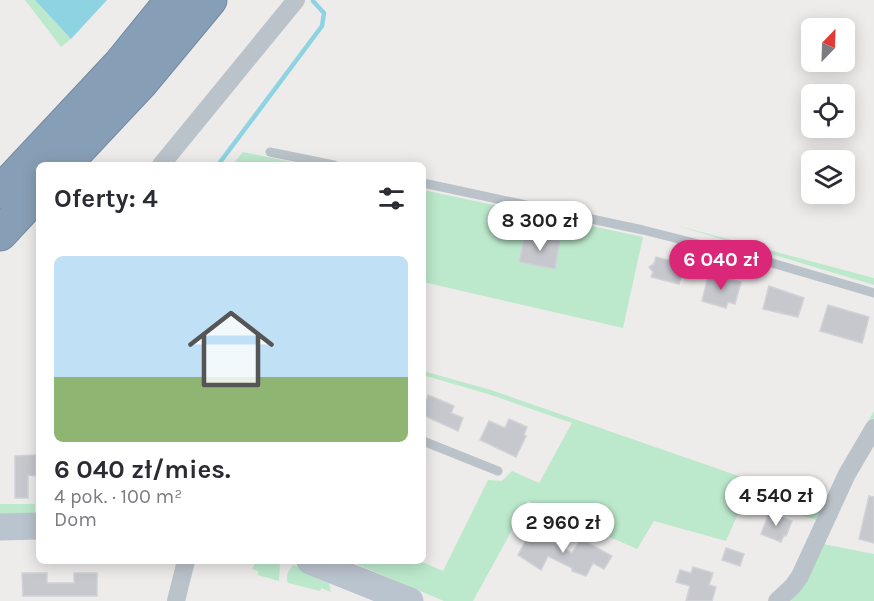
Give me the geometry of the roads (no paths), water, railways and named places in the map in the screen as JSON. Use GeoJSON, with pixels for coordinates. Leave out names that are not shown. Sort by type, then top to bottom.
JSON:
{"type":"FeatureCollection","features":[{"type":"Feature","properties":{"kind":"highway"},"geometry":{"type":"LineString","coordinates":[[0,192],[120,64],[172,0]]}},
{"type":"Feature","properties":{"kind":"highway"},"geometry":{"type":"LineString","coordinates":[[67,162],[141,82],[210,0]]}},
{"type":"Feature","properties":{"kind":"highway"},"geometry":{"type":"LineString","coordinates":[[0,234],[36,195]]}},
{"type":"Feature","properties":{"kind":"street"},"geometry":{"type":"LineString","coordinates":[[163,162],[296,0]]}},
{"type":"Feature","properties":{"kind":"street"},"geometry":{"type":"LineString","coordinates":[[777,601],[800,576],[848,474],[874,428]]}},
{"type":"Feature","properties":{"kind":"street"},"geometry":{"type":"LineString","coordinates":[[0,527],[36,526]]}},
{"type":"Feature","properties":{"kind":"street"},"geometry":{"type":"LineString","coordinates":[[176,601],[185,564]]}},
{"type":"Feature","properties":{"kind":"street"},"geometry":{"type":"LineString","coordinates":[[318,564],[410,601]]}},
{"type":"Feature","properties":{"kind":"lane"},"geometry":{"type":"LineString","coordinates":[[270,152],[319,162]]}},
{"type":"Feature","properties":{"kind":"lane"},"geometry":{"type":"LineString","coordinates":[[426,184],[633,227],[874,292]]}},
{"type":"Feature","properties":{"kind":"lane"},"geometry":{"type":"LineString","coordinates":[[426,442],[498,471]]}},
{"type":"Feature","properties":{"kind":"water"},"geometry":{"type":"Polygon","coordinates":[[[35,0],[107,0],[71,39],[35,0]]]}},
{"type":"Feature","properties":{"kind":"waterway"},"geometry":{"type":"LineString","coordinates":[[220,162],[322,26],[324,13],[313,1]]}}]}
